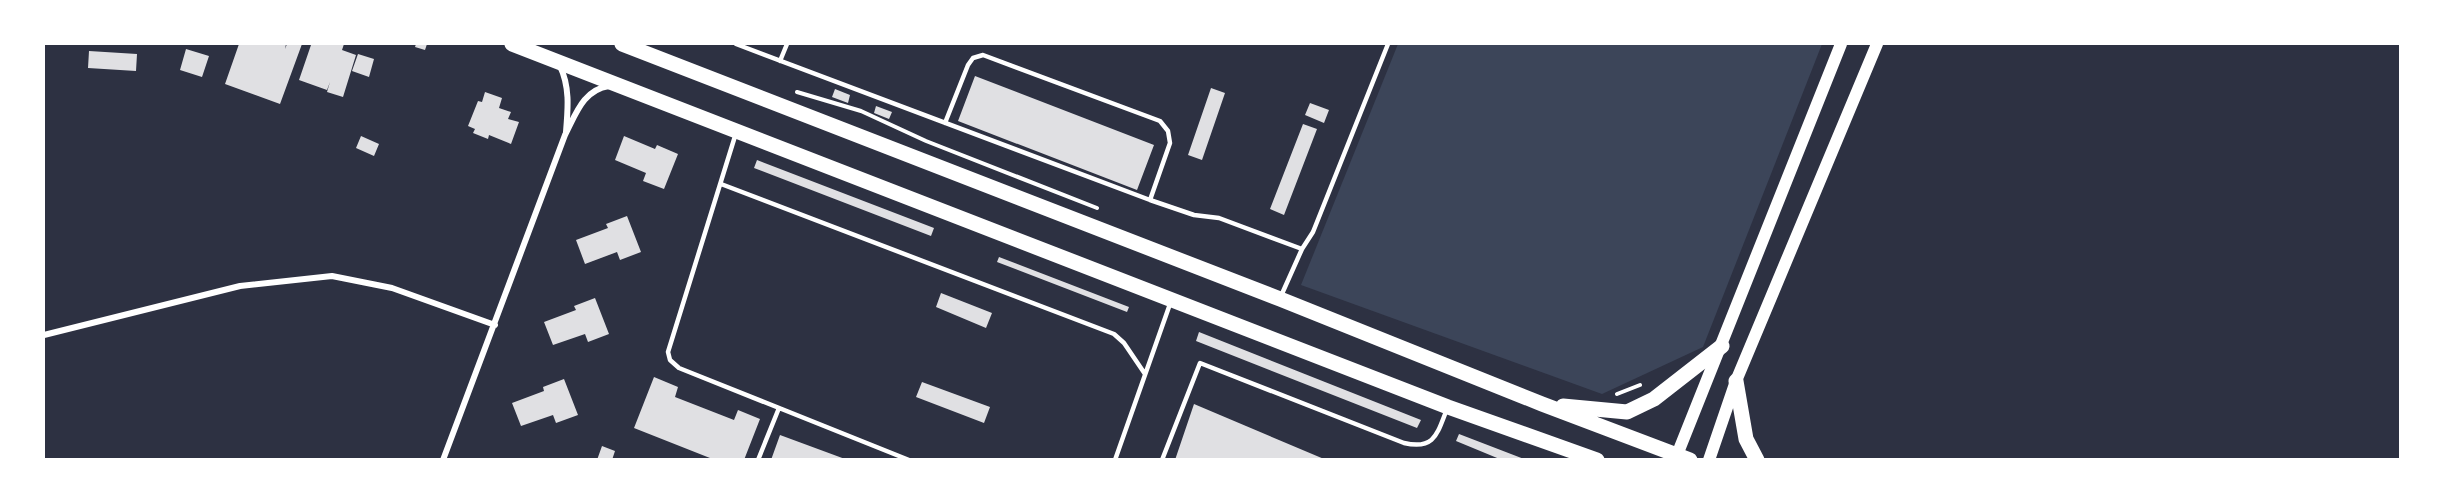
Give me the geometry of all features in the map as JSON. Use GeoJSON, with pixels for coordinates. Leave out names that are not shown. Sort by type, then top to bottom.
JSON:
{"type":"FeatureCollection","features":[{"type":"Feature","properties":{"kind":"main road"},"geometry":{"type":"LineString","coordinates":[[513,44],[1448,406],[1597,459]]}},
{"type":"Feature","properties":{"kind":"main road"},"geometry":{"type":"LineString","coordinates":[[622,44],[1280,299],[1681,458],[1722,346],[1841,44]]}},
{"type":"Feature","properties":{"kind":"main road"},"geometry":{"type":"LineString","coordinates":[[1709,459],[1736,381],[1877,44]]}},
{"type":"Feature","properties":{"kind":"main road"},"geometry":{"type":"LineString","coordinates":[[1542,404],[1627,412],[1654,399],[1722,346]]}},
{"type":"Feature","properties":{"kind":"main road"},"geometry":{"type":"LineString","coordinates":[[1736,381],[1746,439],[1757,459]]}},
{"type":"Feature","properties":{"kind":"street"},"geometry":{"type":"LineString","coordinates":[[558,61],[566,77],[568,92],[566,135]]}},
{"type":"Feature","properties":{"kind":"street"},"geometry":{"type":"LineString","coordinates":[[443,459],[566,135],[580,106],[589,95],[598,88],[621,85]]}},
{"type":"Feature","properties":{"kind":"street"},"geometry":{"type":"LineString","coordinates":[[44,335],[240,286],[332,276],[392,288],[495,325]]}},
{"type":"Feature","properties":{"kind":"lane"},"geometry":{"type":"LineString","coordinates":[[736,44],[1150,200],[1194,215],[1219,218],[1302,249]]}},
{"type":"Feature","properties":{"kind":"lane"},"geometry":{"type":"LineString","coordinates":[[780,61],[787,44]]}},
{"type":"Feature","properties":{"kind":"lane"},"geometry":{"type":"LineString","coordinates":[[1280,299],[1302,249],[1313,232],[1388,44]]}},
{"type":"Feature","properties":{"kind":"lane"},"geometry":{"type":"LineString","coordinates":[[945,123],[968,65],[974,58],[983,55],[1160,121],[1168,131],[1170,143],[1150,200]]}},
{"type":"Feature","properties":{"kind":"lane"},"geometry":{"type":"LineString","coordinates":[[737,130],[668,352],[670,360],[679,368],[909,459]]}},
{"type":"Feature","properties":{"kind":"lane"},"geometry":{"type":"LineString","coordinates":[[722,184],[1114,334],[1125,343],[1145,374]]}},
{"type":"Feature","properties":{"kind":"lane"},"geometry":{"type":"LineString","coordinates":[[1115,459],[1172,298]]}},
{"type":"Feature","properties":{"kind":"lane"},"geometry":{"type":"LineString","coordinates":[[1162,459],[1200,363],[1415,445],[1425,444],[1435,438],[1448,406]]}},
{"type":"Feature","properties":{"kind":"lane"},"geometry":{"type":"LineString","coordinates":[[758,459],[779,408]]}},
{"type":"Feature","properties":{"kind":"path"},"geometry":{"type":"LineString","coordinates":[[788,89],[861,111],[926,141],[1105,211]]}},
{"type":"Feature","properties":{"kind":"path"},"geometry":{"type":"LineString","coordinates":[[1616,394],[1647,382]]}},
{"type":"Feature","properties":{"kind":"shaded area"},"geometry":{"type":"Polygon","coordinates":[[[1398,44],[1822,44],[1703,347],[1602,394],[1301,285],[1398,44]]]}},
{"type":"Feature","properties":{"kind":"building"},"geometry":{"type":"Polygon","coordinates":[[[239,44],[286,44],[285,49],[287,44],[302,44],[280,104],[225,84],[239,44]]]}},
{"type":"Feature","properties":{"kind":"building"},"geometry":{"type":"Polygon","coordinates":[[[307,44],[344,44],[342,50],[356,55],[343,97],[327,92],[330,82],[327,90],[299,80],[311,45],[307,44]]]}},
{"type":"Feature","properties":{"kind":"building"},"geometry":{"type":"Polygon","coordinates":[[[416,44],[427,44],[425,50],[415,47],[416,44]]]}},
{"type":"Feature","properties":{"kind":"building"},"geometry":{"type":"Polygon","coordinates":[[[186,49],[209,56],[202,77],[180,70],[186,49]]]}},
{"type":"Feature","properties":{"kind":"building"},"geometry":{"type":"Polygon","coordinates":[[[89,51],[137,54],[136,71],[88,68],[89,51]]]}},
{"type":"Feature","properties":{"kind":"building"},"geometry":{"type":"Polygon","coordinates":[[[358,54],[374,59],[369,77],[352,71],[358,54]]]}},
{"type":"Feature","properties":{"kind":"building"},"geometry":{"type":"Polygon","coordinates":[[[975,76],[1154,145],[1137,190],[958,121],[975,76]]]}},
{"type":"Feature","properties":{"kind":"building"},"geometry":{"type":"Polygon","coordinates":[[[1211,88],[1225,93],[1202,160],[1188,155],[1211,88]]]}},
{"type":"Feature","properties":{"kind":"building"},"geometry":{"type":"Polygon","coordinates":[[[835,89],[850,95],[848,103],[832,97],[835,89]]]}},
{"type":"Feature","properties":{"kind":"building"},"geometry":{"type":"Polygon","coordinates":[[[485,92],[502,98],[499,108],[511,112],[508,119],[519,122],[511,144],[489,135],[488,139],[473,133],[475,129],[468,126],[478,101],[482,102],[485,92]]]}},
{"type":"Feature","properties":{"kind":"building"},"geometry":{"type":"Polygon","coordinates":[[[1310,103],[1329,110],[1324,123],[1305,115],[1310,103]]]}},
{"type":"Feature","properties":{"kind":"building"},"geometry":{"type":"Polygon","coordinates":[[[876,106],[892,112],[889,119],[874,113],[876,106]]]}},
{"type":"Feature","properties":{"kind":"building"},"geometry":{"type":"Polygon","coordinates":[[[1303,124],[1317,129],[1284,215],[1270,209],[1303,124]]]}},
{"type":"Feature","properties":{"kind":"building"},"geometry":{"type":"Polygon","coordinates":[[[361,136],[379,144],[374,156],[356,148],[361,136]]]}},
{"type":"Feature","properties":{"kind":"building"},"geometry":{"type":"Polygon","coordinates":[[[624,136],[655,149],[657,145],[678,154],[664,189],[643,181],[646,173],[615,160],[624,136]]]}},
{"type":"Feature","properties":{"kind":"building"},"geometry":{"type":"Polygon","coordinates":[[[757,160],[934,228],[931,236],[754,168],[757,160]]]}},
{"type":"Feature","properties":{"kind":"building"},"geometry":{"type":"Polygon","coordinates":[[[627,216],[641,252],[620,260],[617,252],[585,264],[576,240],[608,228],[606,224],[627,216]]]}},
{"type":"Feature","properties":{"kind":"building"},"geometry":{"type":"Polygon","coordinates":[[[999,257],[1129,307],[1127,312],[997,262],[999,257]]]}},
{"type":"Feature","properties":{"kind":"building"},"geometry":{"type":"Polygon","coordinates":[[[941,293],[992,313],[986,328],[936,307],[941,293]]]}},
{"type":"Feature","properties":{"kind":"building"},"geometry":{"type":"Polygon","coordinates":[[[595,298],[609,334],[588,342],[585,334],[553,345],[544,322],[576,310],[574,306],[595,298]]]}},
{"type":"Feature","properties":{"kind":"building"},"geometry":{"type":"Polygon","coordinates":[[[1199,332],[1421,420],[1417,428],[1196,341],[1199,332]]]}},
{"type":"Feature","properties":{"kind":"building"},"geometry":{"type":"Polygon","coordinates":[[[654,377],[678,387],[675,397],[734,420],[738,410],[760,419],[744,460],[715,460],[634,428],[654,377]]]}},
{"type":"Feature","properties":{"kind":"building"},"geometry":{"type":"Polygon","coordinates":[[[564,379],[578,415],[556,423],[553,415],[521,426],[512,403],[544,391],[543,387],[564,379]]]}},
{"type":"Feature","properties":{"kind":"building"},"geometry":{"type":"Polygon","coordinates":[[[922,382],[990,407],[984,423],[916,397],[922,382]]]}},
{"type":"Feature","properties":{"kind":"building"},"geometry":{"type":"Polygon","coordinates":[[[1194,404],[1324,459],[1324,460],[1175,460],[1194,404]]]}},
{"type":"Feature","properties":{"kind":"building"},"geometry":{"type":"Polygon","coordinates":[[[1459,434],[1524,460],[1502,460],[1456,441],[1459,434]]]}},
{"type":"Feature","properties":{"kind":"building"},"geometry":{"type":"Polygon","coordinates":[[[780,435],[845,459],[845,460],[771,460],[780,435]]]}},
{"type":"Feature","properties":{"kind":"building"},"geometry":{"type":"Polygon","coordinates":[[[602,446],[615,451],[612,460],[597,460],[602,446]]]}}]}
